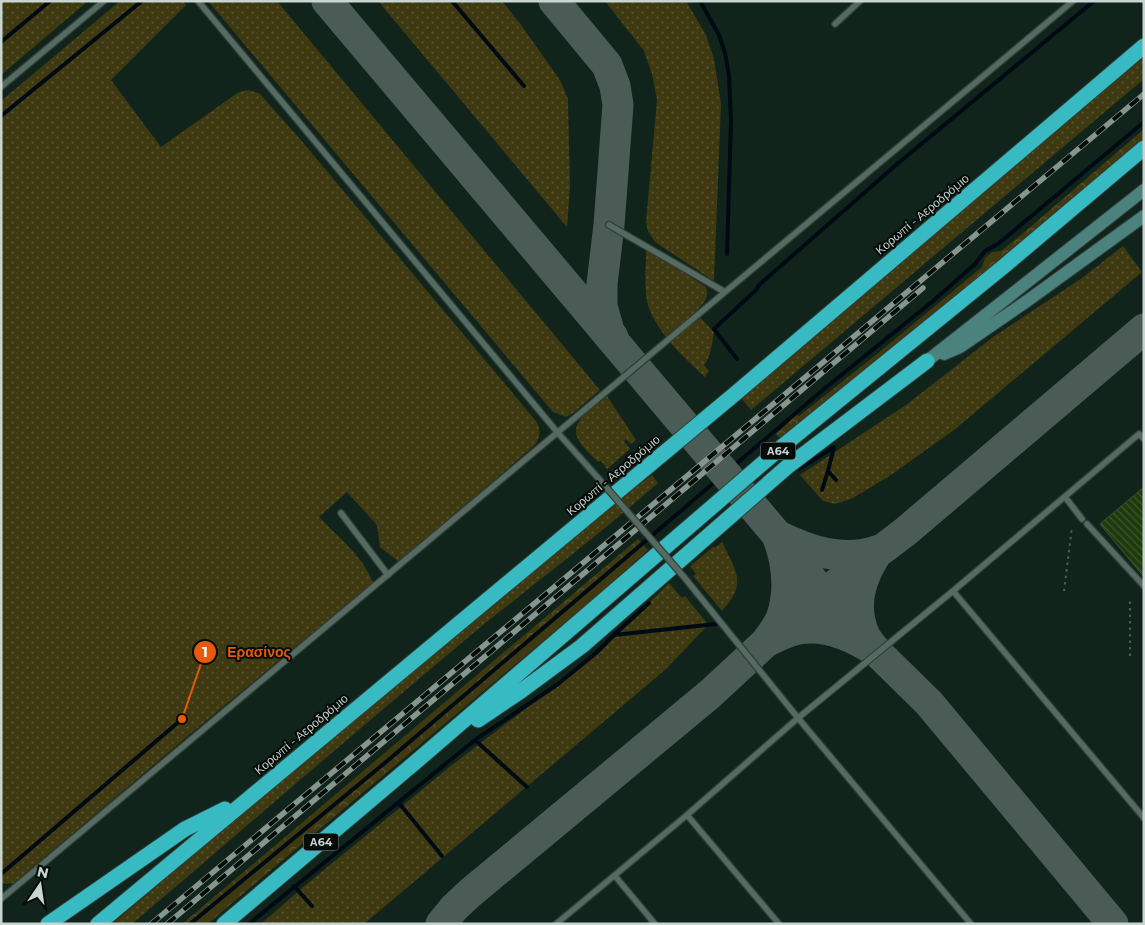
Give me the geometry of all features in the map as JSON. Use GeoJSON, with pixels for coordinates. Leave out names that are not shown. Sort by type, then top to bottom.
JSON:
{"type":"FeatureCollection","features":[{"type":"Feature","properties":{"kind":"highway","name":"Κορωπί - Αεροδρόμιο"},"geometry":{"type":"LineString","coordinates":[[98,924],[736,393],[1144,46]]}},
{"type":"Feature","properties":{"kind":"highway","name":"Α64"},"geometry":{"type":"LineString","coordinates":[[224,924],[784,445],[1003,267],[1144,148]]}},
{"type":"Feature","properties":{"kind":"highway"},"geometry":{"type":"LineString","coordinates":[[418,760],[521,692],[582,646],[639,594],[787,467],[927,361]]}},
{"type":"Feature","properties":{"kind":"highway"},"geometry":{"type":"LineString","coordinates":[[48,924],[185,830],[251,795]]}},
{"type":"Feature","properties":{"kind":"street"},"geometry":{"type":"LineString","coordinates":[[927,361],[1144,190]]}},
{"type":"Feature","properties":{"kind":"street"},"geometry":{"type":"LineString","coordinates":[[927,361],[960,347],[1144,216]]}},
{"type":"Feature","properties":{"kind":"lane"},"geometry":{"type":"LineString","coordinates":[[1,87],[104,1]]}},
{"type":"Feature","properties":{"kind":"lane"},"geometry":{"type":"LineString","coordinates":[[198,1],[558,434],[684,577],[798,718],[971,924]]}},
{"type":"Feature","properties":{"kind":"lane"},"geometry":{"type":"LineString","coordinates":[[835,24],[860,1]]}},
{"type":"Feature","properties":{"kind":"lane"},"geometry":{"type":"LineString","coordinates":[[1,890],[3,898],[1073,1]]}},
{"type":"Feature","properties":{"kind":"lane"},"geometry":{"type":"LineString","coordinates":[[609,225],[725,292]]}},
{"type":"Feature","properties":{"kind":"lane"},"geometry":{"type":"LineString","coordinates":[[556,924],[687,815],[798,718],[1142,434]]}},
{"type":"Feature","properties":{"kind":"lane"},"geometry":{"type":"LineString","coordinates":[[1065,497],[1082,519]]}},
{"type":"Feature","properties":{"kind":"lane"},"geometry":{"type":"LineString","coordinates":[[341,513],[388,575]]}},
{"type":"Feature","properties":{"kind":"lane"},"geometry":{"type":"LineString","coordinates":[[1087,524],[1144,586]]}},
{"type":"Feature","properties":{"kind":"lane"},"geometry":{"type":"LineString","coordinates":[[953,591],[1144,818]]}},
{"type":"Feature","properties":{"kind":"lane"},"geometry":{"type":"LineString","coordinates":[[687,815],[779,924]]}},
{"type":"Feature","properties":{"kind":"lane"},"geometry":{"type":"LineString","coordinates":[[615,876],[655,924]]}},
{"type":"Feature","properties":{"kind":"path"},"geometry":{"type":"LineString","coordinates":[[1064,591],[1072,527]]}},
{"type":"Feature","properties":{"kind":"path"},"geometry":{"type":"LineString","coordinates":[[1130,598],[1130,656]]}},
{"type":"Feature","properties":{"kind":"green space"},"geometry":{"type":"Polygon","coordinates":[[[1,1],[88,1],[1,75],[1,1]]]}},
{"type":"Feature","properties":{"kind":"green space"},"geometry":{"type":"Polygon","coordinates":[[[120,1],[183,1],[186,5],[111,80],[161,147],[236,94],[248,91],[260,94],[300,139],[536,421],[539,427],[539,435],[536,444],[399,562],[380,547],[377,525],[347,492],[319,517],[357,556],[369,573],[373,583],[14,883],[5,884],[1,882],[1,101],[120,1]]]}},
{"type":"Feature","properties":{"kind":"green space"},"geometry":{"type":"Polygon","coordinates":[[[208,1],[277,1],[600,390],[566,417],[553,412],[208,1]]]}},
{"type":"Feature","properties":{"kind":"green space"},"geometry":{"type":"Polygon","coordinates":[[[378,1],[502,1],[560,80],[568,99],[570,187],[567,227],[378,1]]]}},
{"type":"Feature","properties":{"kind":"green space"},"geometry":{"type":"Polygon","coordinates":[[[605,1],[686,1],[706,35],[714,59],[721,104],[714,281],[655,242],[648,231],[646,222],[657,100],[652,74],[644,51],[605,1]]]}},
{"type":"Feature","properties":{"kind":"green space"},"geometry":{"type":"Polygon","coordinates":[[[1144,57],[1144,79],[751,410],[741,398],[891,268],[1144,57]]]}},
{"type":"Feature","properties":{"kind":"green space"},"geometry":{"type":"Polygon","coordinates":[[[1144,129],[1144,140],[1028,237],[781,439],[776,434],[796,415],[799,416],[877,354],[982,267],[985,258],[992,252],[1001,251],[1021,235],[1144,129]]]}},
{"type":"Feature","properties":{"kind":"green space"},"geometry":{"type":"Polygon","coordinates":[[[1123,246],[1142,272],[954,430],[888,477],[851,499],[835,504],[823,501],[800,475],[906,405],[993,337],[1082,278],[1123,246]]]}},
{"type":"Feature","properties":{"kind":"green space"},"geometry":{"type":"Polygon","coordinates":[[[649,249],[706,287],[706,298],[695,312],[714,332],[710,354],[704,365],[709,371],[705,377],[670,342],[650,312],[645,282],[646,251],[649,249]]]}},
{"type":"Feature","properties":{"kind":"green space"},"geometry":{"type":"Polygon","coordinates":[[[607,396],[636,440],[631,444],[626,439],[624,441],[630,449],[607,469],[579,441],[576,428],[579,421],[589,410],[607,396]]]}},
{"type":"Feature","properties":{"kind":"green space"},"geometry":{"type":"Polygon","coordinates":[[[652,475],[658,483],[635,503],[465,640],[132,924],[112,924],[522,577],[652,475]]]}},
{"type":"Feature","properties":{"kind":"green space"},"geometry":{"type":"Polygon","coordinates":[[[638,539],[648,550],[601,592],[208,924],[182,924],[638,539]]]}},
{"type":"Feature","properties":{"kind":"green space"},"geometry":{"type":"Polygon","coordinates":[[[722,542],[735,570],[737,585],[735,593],[722,611],[693,576],[696,574],[690,566],[722,542]]]}},
{"type":"Feature","properties":{"kind":"green space"},"geometry":{"type":"Polygon","coordinates":[[[669,583],[682,598],[685,596],[707,623],[707,626],[665,670],[364,924],[261,924],[452,765],[597,654],[669,583]]]}},
{"type":"Feature","properties":{"kind":"building"},"geometry":{"type":"Polygon","coordinates":[[[1144,487],[1144,577],[1100,524],[1144,487]]]}},
{"type":"Feature","properties":{"kind":"waterway"},"geometry":{"type":"LineString","coordinates":[[1,42],[50,1]]}},
{"type":"Feature","properties":{"kind":"waterway"},"geometry":{"type":"LineString","coordinates":[[1,116],[142,1]]}},
{"type":"Feature","properties":{"kind":"waterway"},"geometry":{"type":"LineString","coordinates":[[452,1],[524,86]]}},
{"type":"Feature","properties":{"kind":"waterway"},"geometry":{"type":"LineString","coordinates":[[700,1],[719,35],[725,53],[729,76],[731,121],[727,254]]}},
{"type":"Feature","properties":{"kind":"waterway"},"geometry":{"type":"LineString","coordinates":[[737,359],[714,329],[759,285],[896,165],[1094,1]]}},
{"type":"Feature","properties":{"kind":"waterway"},"geometry":{"type":"LineString","coordinates":[[190,924],[386,762],[824,389],[933,301],[975,264],[985,251],[998,244],[1144,122]]}},
{"type":"Feature","properties":{"kind":"waterway"},"geometry":{"type":"LineString","coordinates":[[799,469],[834,447],[828,471]]}},
{"type":"Feature","properties":{"kind":"waterway"},"geometry":{"type":"LineString","coordinates":[[822,490],[828,471],[836,480]]}},
{"type":"Feature","properties":{"kind":"waterway"},"geometry":{"type":"LineString","coordinates":[[649,603],[614,635],[716,624]]}},
{"type":"Feature","properties":{"kind":"waterway"},"geometry":{"type":"LineString","coordinates":[[249,924],[475,740],[558,684],[596,653],[614,635]]}},
{"type":"Feature","properties":{"kind":"waterway"},"geometry":{"type":"LineString","coordinates":[[1,874],[182,719]]}},
{"type":"Feature","properties":{"kind":"waterway"},"geometry":{"type":"LineString","coordinates":[[475,740],[527,787]]}},
{"type":"Feature","properties":{"kind":"waterway"},"geometry":{"type":"LineString","coordinates":[[399,803],[442,856]]}},
{"type":"Feature","properties":{"kind":"waterway"},"geometry":{"type":"LineString","coordinates":[[294,886],[312,906]]}},
{"type":"Feature","properties":{"kind":"taxiway"},"geometry":{"type":"LineString","coordinates":[[327,1],[777,535],[823,594],[877,652],[929,703],[1113,924]]}},
{"type":"Feature","properties":{"kind":"taxiway"},"geometry":{"type":"LineString","coordinates":[[554,1],[607,65],[615,86],[618,105],[609,225],[602,284],[602,306],[609,331],[613,337]]}},
{"type":"Feature","properties":{"kind":"taxiway"},"geometry":{"type":"LineString","coordinates":[[441,924],[470,893],[710,694],[766,642],[823,594],[905,532],[1144,329]]}},
{"type":"Feature","properties":{"kind":"taxiway"},"geometry":{"type":"LineString","coordinates":[[777,535],[814,550],[840,555],[866,554],[879,550],[863,580],[859,602],[859,613],[865,636],[877,652],[850,637],[820,628],[795,630],[766,642],[781,619],[785,606],[787,575],[777,535]]}},
{"type":"Feature","properties":{"kind":"railway"},"geometry":{"type":"LineString","coordinates":[[151,924],[1144,94]]}},
{"type":"Feature","properties":{"kind":"railway"},"geometry":{"type":"LineString","coordinates":[[167,924],[923,288]]}},
{"type":"Feature","properties":{"kind":"place","name":"Ερασίνος"},"geometry":{"type":"Point","coordinates":[182,719]}}]}
